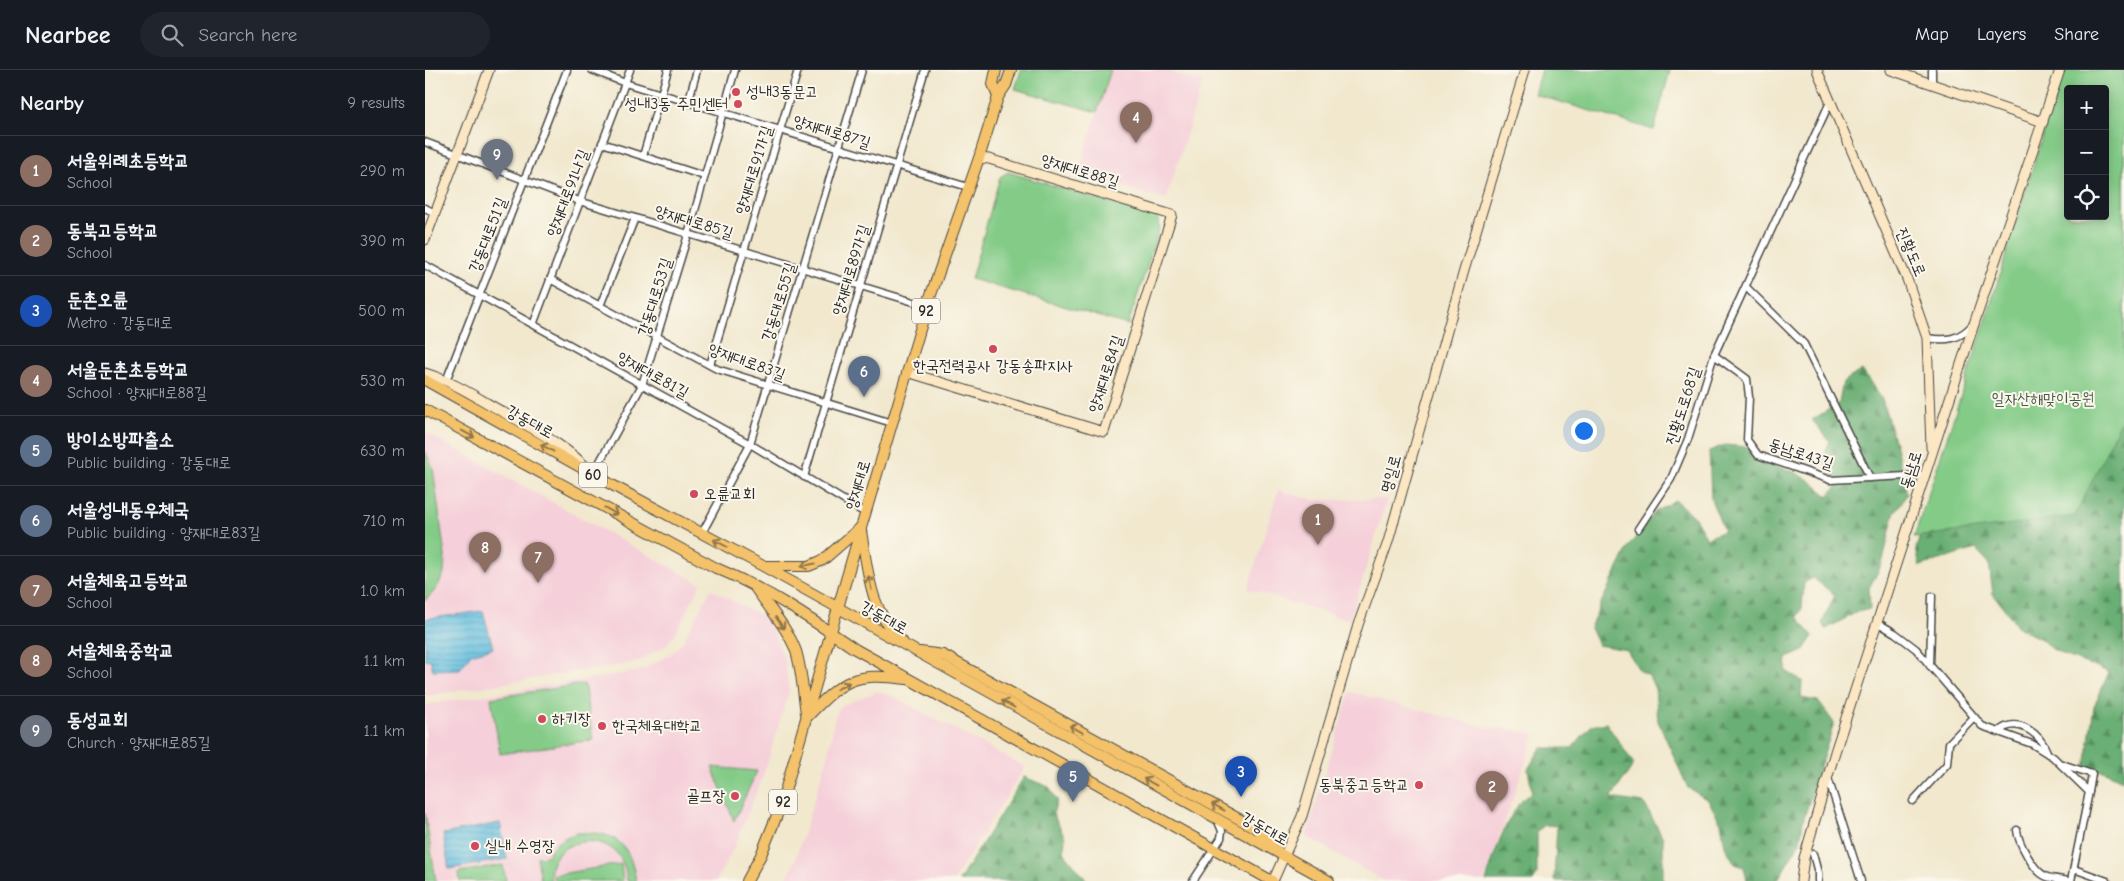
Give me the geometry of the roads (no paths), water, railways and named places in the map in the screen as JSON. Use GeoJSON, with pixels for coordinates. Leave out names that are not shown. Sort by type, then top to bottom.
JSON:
{"type":"FeatureCollection","features":[{"type":"Feature","properties":{"kind":"main road"},"geometry":{"type":"LineString","coordinates":[[425,240],[489,70]]}},
{"type":"Feature","properties":{"kind":"main road","name":"양재대로"},"geometry":{"type":"LineString","coordinates":[[996,70],[993,84],[997,97]]}},
{"type":"Feature","properties":{"kind":"main road","name":"양재대로"},"geometry":{"type":"LineString","coordinates":[[747,881],[761,855],[781,806],[865,512],[927,306],[979,158],[997,97],[1006,85],[1011,70]]}},
{"type":"Feature","properties":{"kind":"main road","name":"명일로"},"geometry":{"type":"LineString","coordinates":[[1272,881],[1285,857],[1302,816],[1358,625],[1388,542],[1463,274],[1525,70]]}},
{"type":"Feature","properties":{"kind":"main road","name":"진황도로"},"geometry":{"type":"LineString","coordinates":[[1818,70],[1907,279],[1927,338],[1931,456]]}},
{"type":"Feature","properties":{"kind":"main road"},"geometry":{"type":"LineString","coordinates":[[1891,70],[2043,122]]}},
{"type":"Feature","properties":{"kind":"main road","name":"동남로"},"geometry":{"type":"LineString","coordinates":[[1801,881],[1804,858],[1828,777],[1975,321],[2060,70]]}},
{"type":"Feature","properties":{"kind":"main road","name":"양재대로88길"},"geometry":{"type":"LineString","coordinates":[[979,158],[993,160],[1172,215]]}},
{"type":"Feature","properties":{"kind":"main road","name":"양재대로84길"},"geometry":{"type":"LineString","coordinates":[[907,372],[1103,432],[1172,215]]}},
{"type":"Feature","properties":{"kind":"main road"},"geometry":{"type":"LineString","coordinates":[[425,373],[446,381],[575,455],[593,474]]}},
{"type":"Feature","properties":{"kind":"main road","name":"강동대로"},"geometry":{"type":"LineString","coordinates":[[425,380],[1329,881]]}},
{"type":"Feature","properties":{"kind":"main road","name":"60"},"geometry":{"type":"LineString","coordinates":[[425,410],[716,568],[752,583],[811,617],[855,648],[1272,881]]}},
{"type":"Feature","properties":{"kind":"main road"},"geometry":{"type":"LineString","coordinates":[[861,528],[868,578],[874,599],[885,624],[914,652],[943,655],[1257,828],[1285,857]]}},
{"type":"Feature","properties":{"kind":"main road"},"geometry":{"type":"LineString","coordinates":[[763,566],[809,566],[823,560],[861,528]]}},
{"type":"Feature","properties":{"kind":"main road"},"geometry":{"type":"LineString","coordinates":[[752,583],[786,630],[795,651],[800,669],[807,718]]}},
{"type":"Feature","properties":{"kind":"main road"},"geometry":{"type":"LineString","coordinates":[[807,718],[832,692],[862,677],[879,676],[912,680]]}},
{"type":"Feature","properties":{"kind":"street","name":"강동대로51길"},"geometry":{"type":"LineString","coordinates":[[446,381],[567,70]]}},
{"type":"Feature","properties":{"kind":"street","name":"양재대로87길"},"geometry":{"type":"LineString","coordinates":[[592,70],[660,94],[968,187]]}},
{"type":"Feature","properties":{"kind":"street","name":"양재대로91나길"},"geometry":{"type":"LineString","coordinates":[[533,326],[630,70]]}},
{"type":"Feature","properties":{"kind":"street"},"geometry":{"type":"LineString","coordinates":[[643,156],[668,70]]}},
{"type":"Feature","properties":{"kind":"street"},"geometry":{"type":"LineString","coordinates":[[688,102],[697,70]]}},
{"type":"Feature","properties":{"kind":"street","name":"강동대로53길"},"geometry":{"type":"LineString","coordinates":[[593,474],[642,385],[688,235],[735,70]]}},
{"type":"Feature","properties":{"kind":"street","name":"양재대로91가길"},"geometry":{"type":"LineString","coordinates":[[710,365],[798,70]]}},
{"type":"Feature","properties":{"kind":"street","name":"강동대로55길"},"geometry":{"type":"LineString","coordinates":[[701,534],[750,444],[862,70]]}},
{"type":"Feature","properties":{"kind":"street","name":"양재대로89가길"},"geometry":{"type":"LineString","coordinates":[[804,477],[925,70]]}},
{"type":"Feature","properties":{"kind":"street"},"geometry":{"type":"LineString","coordinates":[[1933,70],[1933,83]]}},
{"type":"Feature","properties":{"kind":"street","name":"진황도로68길"},"geometry":{"type":"LineString","coordinates":[[1638,529],[1671,479],[1688,439],[1714,355],[1830,102]]}},
{"type":"Feature","properties":{"kind":"street","name":"양재대로85길"},"geometry":{"type":"LineString","coordinates":[[425,142],[579,201],[927,306]]}},
{"type":"Feature","properties":{"kind":"street"},"geometry":{"type":"LineString","coordinates":[[602,143],[705,176]]}},
{"type":"Feature","properties":{"kind":"street"},"geometry":{"type":"LineString","coordinates":[[425,208],[435,213]]}},
{"type":"Feature","properties":{"kind":"street"},"geometry":{"type":"LineString","coordinates":[[600,306],[635,218]]}},
{"type":"Feature","properties":{"kind":"street","name":"양재대로81길"},"geometry":{"type":"LineString","coordinates":[[425,265],[750,444],[865,512]]}},
{"type":"Feature","properties":{"kind":"street","name":"양재대로83길"},"geometry":{"type":"LineString","coordinates":[[550,280],[710,365],[826,404],[892,423]]}},
{"type":"Feature","properties":{"kind":"street"},"geometry":{"type":"LineString","coordinates":[[1746,287],[1804,344],[1870,478]]}},
{"type":"Feature","properties":{"kind":"street"},"geometry":{"type":"LineString","coordinates":[[1927,338],[1940,340],[1960,337],[1975,321]]}},
{"type":"Feature","properties":{"kind":"street","name":"동남로43길"},"geometry":{"type":"LineString","coordinates":[[1714,355],[1747,379],[1749,397],[1747,440],[1757,455],[1830,480],[1925,475]]}},
{"type":"Feature","properties":{"kind":"street"},"geometry":{"type":"LineString","coordinates":[[1930,666],[1932,596]]}},
{"type":"Feature","properties":{"kind":"street"},"geometry":{"type":"LineString","coordinates":[[1878,622],[1916,649],[1982,726],[2031,744],[2048,754],[2089,792]]}},
{"type":"Feature","properties":{"kind":"street"},"geometry":{"type":"LineString","coordinates":[[1913,801],[1947,764],[1949,743],[1974,717]]}},
{"type":"Feature","properties":{"kind":"street"},"geometry":{"type":"LineString","coordinates":[[1998,732],[2006,725],[2017,725],[2033,732],[2044,743],[2048,754]]}},
{"type":"Feature","properties":{"kind":"street"},"geometry":{"type":"LineString","coordinates":[[2017,830],[2018,839],[2024,852],[2044,876],[2070,881],[2074,869],[2091,774],[2059,763]]}},
{"type":"Feature","properties":{"kind":"street"},"geometry":{"type":"LineString","coordinates":[[1828,777],[1861,881]]}},
{"type":"Feature","properties":{"kind":"street"},"geometry":{"type":"LineString","coordinates":[[1193,881],[1213,847],[1221,838],[1217,819]]}},
{"type":"Feature","properties":{"kind":"street"},"geometry":{"type":"LineString","coordinates":[[1813,854],[1818,873],[1817,881]]}},
{"type":"Feature","properties":{"kind":"street"},"geometry":{"type":"LineString","coordinates":[[2074,869],[2107,881]]}},
{"type":"Feature","properties":{"kind":"water"},"geometry":{"type":"Polygon","coordinates":[[[483,611],[493,648],[471,654],[460,669],[433,670],[430,659],[425,660],[425,619],[483,611]]]}},
{"type":"Feature","properties":{"kind":"water","name":"실내 수영장"},"geometry":{"type":"Polygon","coordinates":[[[500,823],[507,859],[449,869],[443,834],[500,823]]]}},
{"type":"Feature","properties":{"kind":"place","name":"성내3동문고"},"geometry":{"type":"Point","coordinates":[736,92]}},
{"type":"Feature","properties":{"kind":"place","name":"성내3동 주민센터"},"geometry":{"type":"Point","coordinates":[738,104]}},
{"type":"Feature","properties":{"kind":"place","name":"서울둔촌초등학교"},"geometry":{"type":"Point","coordinates":[1136,143]}},
{"type":"Feature","properties":{"kind":"place","name":"동성교회"},"geometry":{"type":"Point","coordinates":[497,180]}},
{"type":"Feature","properties":{"kind":"place","name":"한국전력공사 강동송파지사"},"geometry":{"type":"Point","coordinates":[993,349]}},
{"type":"Feature","properties":{"kind":"place","name":"서울성내동우체국"},"geometry":{"type":"Point","coordinates":[864,397]}},
{"type":"Feature","properties":{"kind":"place","name":"오륜교회"},"geometry":{"type":"Point","coordinates":[694,494]}},
{"type":"Feature","properties":{"kind":"place","name":"서울위례초등학교"},"geometry":{"type":"Point","coordinates":[1318,545]}},
{"type":"Feature","properties":{"kind":"place","name":"서울체육중학교"},"geometry":{"type":"Point","coordinates":[485,573]}},
{"type":"Feature","properties":{"kind":"place","name":"서울체육고등학교"},"geometry":{"type":"Point","coordinates":[538,583]}},
{"type":"Feature","properties":{"kind":"place","name":"하키장"},"geometry":{"type":"Point","coordinates":[542,719]}},
{"type":"Feature","properties":{"kind":"place","name":"한국체육대학교"},"geometry":{"type":"Point","coordinates":[602,726]}},
{"type":"Feature","properties":{"kind":"place","name":"동북중고등학교"},"geometry":{"type":"Point","coordinates":[1419,785]}},
{"type":"Feature","properties":{"kind":"place","name":"골프장"},"geometry":{"type":"Point","coordinates":[735,796]}},
{"type":"Feature","properties":{"kind":"place","name":"둔촌오륜"},"geometry":{"type":"Point","coordinates":[1241,797]}},
{"type":"Feature","properties":{"kind":"place","name":"방이소방파출소"},"geometry":{"type":"Point","coordinates":[1073,802]}},
{"type":"Feature","properties":{"kind":"place","name":"동북고등학교"},"geometry":{"type":"Point","coordinates":[1492,812]}},
{"type":"Feature","properties":{"kind":"place","name":"실내 수영장"},"geometry":{"type":"Point","coordinates":[475,846]}},
{"type":"Feature","properties":{"kind":"park label","name":"일자산해맞이공원"},"geometry":{"type":"Point","coordinates":[2043,399]}}]}
